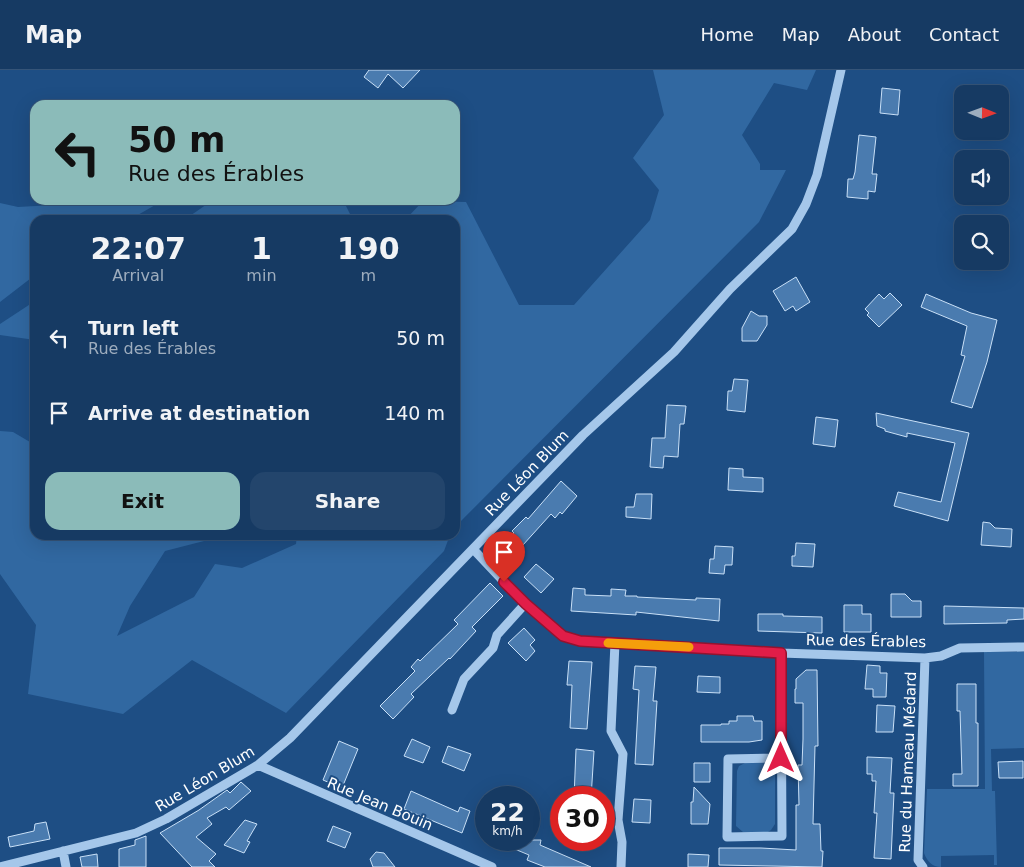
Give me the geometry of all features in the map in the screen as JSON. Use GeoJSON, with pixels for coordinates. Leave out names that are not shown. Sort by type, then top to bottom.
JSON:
{"type":"FeatureCollection","features":[{"type":"Feature","properties":{"kind":"street","name":"Rue Léon Blum"},"geometry":{"type":"LineString","coordinates":[[0,867],[136,833],[166,819],[258,765],[290,738],[583,434],[674,352],[730,289],[792,229],[806,204],[817,175],[841,70]]}},
{"type":"Feature","properties":{"kind":"street","name":"Rue des Érables"},"geometry":{"type":"LineString","coordinates":[[472,549],[526,604],[563,636],[580,641],[781,653],[926,658],[941,656],[960,648],[1024,646]]}},
{"type":"Feature","properties":{"kind":"street"},"geometry":{"type":"LineString","coordinates":[[452,710],[464,679],[493,648],[497,635],[526,604]]}},
{"type":"Feature","properties":{"kind":"street"},"geometry":{"type":"LineString","coordinates":[[615,643],[611,731],[623,754],[618,820],[622,842],[621,867]]}},
{"type":"Feature","properties":{"kind":"street"},"geometry":{"type":"LineString","coordinates":[[781,653],[782,836],[727,837],[728,759],[781,758]]}},
{"type":"Feature","properties":{"kind":"street","name":"Rue du Hameau Médard"},"geometry":{"type":"LineString","coordinates":[[923,867],[918,860],[926,658]]}},
{"type":"Feature","properties":{"kind":"street","name":"Rue Jean Bouin"},"geometry":{"type":"LineString","coordinates":[[258,765],[492,867]]}},
{"type":"Feature","properties":{"kind":"street"},"geometry":{"type":"LineString","coordinates":[[63,851],[66,867]]}},
{"type":"Feature","properties":{"kind":"shaded area"},"geometry":{"type":"Polygon","coordinates":[[[653,70],[816,70],[807,90],[774,83],[742,135],[760,164],[760,170],[786,170],[759,222],[460,522],[460,215],[410,215],[419,205],[460,205],[460,202],[466,202],[519,305],[574,305],[650,220],[659,190],[633,158],[664,115],[653,70]]]}},
{"type":"Feature","properties":{"kind":"shaded area"},"geometry":{"type":"Polygon","coordinates":[[[0,203],[18,207],[155,205],[138,215],[30,215],[30,279],[0,302],[0,203]]]}},
{"type":"Feature","properties":{"kind":"shaded area"},"geometry":{"type":"Polygon","coordinates":[[[206,205],[346,205],[350,215],[191,215],[206,205]]]}},
{"type":"Feature","properties":{"kind":"shaded area"},"geometry":{"type":"Polygon","coordinates":[[[30,304],[30,339],[0,335],[0,324],[30,304]]]}},
{"type":"Feature","properties":{"kind":"shaded area"},"geometry":{"type":"Polygon","coordinates":[[[0,431],[13,432],[30,442],[30,540],[204,540],[165,551],[130,606],[117,636],[194,597],[215,564],[242,568],[296,544],[296,540],[448,540],[444,551],[286,713],[192,660],[123,714],[28,694],[36,625],[0,574],[0,431]]]}},
{"type":"Feature","properties":{"kind":"shaded area"},"geometry":{"type":"Polygon","coordinates":[[[984,652],[1024,652],[1024,748],[991,749],[992,791],[995,791],[997,865],[994,865],[994,855],[941,856],[941,867],[938,867],[930,863],[924,853],[927,789],[985,789],[984,652]]]}},
{"type":"Feature","properties":{"kind":"shaded area"},"geometry":{"type":"Polygon","coordinates":[[[765,762],[775,768],[775,824],[768,832],[743,832],[736,826],[737,771],[739,766],[745,763],[765,762]]]}},
{"type":"Feature","properties":{"kind":"building"},"geometry":{"type":"Polygon","coordinates":[[[369,70],[420,70],[403,88],[388,74],[378,88],[364,77],[369,70]]]}},
{"type":"Feature","properties":{"kind":"building"},"geometry":{"type":"Polygon","coordinates":[[[882,88],[900,90],[898,115],[880,113],[882,88]]]}},
{"type":"Feature","properties":{"kind":"building"},"geometry":{"type":"Polygon","coordinates":[[[859,135],[876,137],[872,174],[877,174],[875,192],[868,191],[868,199],[847,197],[848,179],[853,179],[855,172],[859,135]]]}},
{"type":"Feature","properties":{"kind":"building"},"geometry":{"type":"Polygon","coordinates":[[[796,277],[810,302],[796,311],[793,306],[785,311],[773,291],[796,277]]]}},
{"type":"Feature","properties":{"kind":"building"},"geometry":{"type":"Polygon","coordinates":[[[890,293],[902,305],[879,327],[867,315],[869,313],[865,309],[879,294],[884,299],[890,293]]]}},
{"type":"Feature","properties":{"kind":"building"},"geometry":{"type":"Polygon","coordinates":[[[926,294],[971,313],[997,320],[987,362],[972,408],[951,402],[965,356],[961,355],[967,326],[921,307],[926,294]]]}},
{"type":"Feature","properties":{"kind":"building"},"geometry":{"type":"Polygon","coordinates":[[[751,311],[759,316],[767,316],[767,325],[757,341],[742,341],[742,328],[751,311]]]}},
{"type":"Feature","properties":{"kind":"building"},"geometry":{"type":"Polygon","coordinates":[[[734,379],[748,380],[745,412],[727,410],[728,391],[732,391],[734,379]]]}},
{"type":"Feature","properties":{"kind":"building"},"geometry":{"type":"Polygon","coordinates":[[[667,405],[686,406],[684,424],[680,424],[678,457],[664,456],[663,468],[650,467],[652,438],[665,438],[667,405]]]}},
{"type":"Feature","properties":{"kind":"building"},"geometry":{"type":"Polygon","coordinates":[[[876,413],[969,433],[948,521],[894,506],[898,492],[941,502],[955,443],[907,433],[907,437],[885,431],[885,429],[877,426],[876,413]]]}},
{"type":"Feature","properties":{"kind":"building"},"geometry":{"type":"Polygon","coordinates":[[[816,417],[838,420],[835,447],[813,444],[816,417]]]}},
{"type":"Feature","properties":{"kind":"building"},"geometry":{"type":"Polygon","coordinates":[[[729,468],[743,469],[743,477],[763,478],[763,492],[728,490],[729,468]]]}},
{"type":"Feature","properties":{"kind":"building"},"geometry":{"type":"Polygon","coordinates":[[[561,481],[577,496],[562,514],[560,512],[555,518],[551,514],[513,556],[502,545],[514,533],[512,531],[526,517],[528,519],[561,481]]]}},
{"type":"Feature","properties":{"kind":"building"},"geometry":{"type":"Polygon","coordinates":[[[636,494],[652,494],[651,519],[626,517],[626,507],[634,507],[636,494]]]}},
{"type":"Feature","properties":{"kind":"building"},"geometry":{"type":"Polygon","coordinates":[[[983,522],[990,523],[995,528],[1012,529],[1011,547],[981,545],[983,522]]]}},
{"type":"Feature","properties":{"kind":"building"},"geometry":{"type":"Polygon","coordinates":[[[796,543],[815,544],[813,567],[792,566],[792,556],[795,556],[796,543]]]}},
{"type":"Feature","properties":{"kind":"building"},"geometry":{"type":"Polygon","coordinates":[[[715,546],[733,547],[732,565],[725,565],[724,574],[709,573],[710,559],[714,559],[715,546]]]}},
{"type":"Feature","properties":{"kind":"building"},"geometry":{"type":"Polygon","coordinates":[[[536,564],[554,579],[541,593],[524,577],[536,564]]]}},
{"type":"Feature","properties":{"kind":"building"},"geometry":{"type":"Polygon","coordinates":[[[490,583],[503,596],[472,627],[476,631],[450,659],[411,694],[414,697],[393,719],[380,706],[415,671],[411,667],[418,659],[420,661],[458,624],[454,620],[490,583]]]}},
{"type":"Feature","properties":{"kind":"building"},"geometry":{"type":"Polygon","coordinates":[[[573,588],[585,589],[585,595],[611,596],[611,589],[626,590],[625,596],[696,600],[696,598],[720,599],[719,621],[636,612],[636,615],[571,611],[573,588]]]}},
{"type":"Feature","properties":{"kind":"building"},"geometry":{"type":"Polygon","coordinates":[[[891,594],[905,594],[912,601],[921,601],[921,617],[891,617],[891,594]]]}},
{"type":"Feature","properties":{"kind":"building"},"geometry":{"type":"Polygon","coordinates":[[[844,605],[862,605],[862,614],[871,614],[871,632],[844,632],[844,605]]]}},
{"type":"Feature","properties":{"kind":"building"},"geometry":{"type":"Polygon","coordinates":[[[944,606],[1024,608],[1024,619],[1007,620],[1007,623],[944,624],[944,606]]]}},
{"type":"Feature","properties":{"kind":"building"},"geometry":{"type":"Polygon","coordinates":[[[758,614],[822,617],[822,633],[758,631],[758,614]]]}},
{"type":"Feature","properties":{"kind":"building"},"geometry":{"type":"Polygon","coordinates":[[[524,628],[535,640],[530,645],[535,651],[526,661],[508,643],[524,628]]]}},
{"type":"Feature","properties":{"kind":"building"},"geometry":{"type":"Polygon","coordinates":[[[569,661],[592,662],[587,729],[570,728],[572,685],[567,685],[569,661]]]}},
{"type":"Feature","properties":{"kind":"building"},"geometry":{"type":"Polygon","coordinates":[[[867,665],[880,666],[880,673],[887,673],[886,697],[873,697],[873,689],[865,689],[867,665]]]}},
{"type":"Feature","properties":{"kind":"building"},"geometry":{"type":"Polygon","coordinates":[[[635,666],[656,667],[653,701],[657,701],[653,765],[635,764],[639,690],[633,689],[635,666]]]}},
{"type":"Feature","properties":{"kind":"building"},"geometry":{"type":"Polygon","coordinates":[[[806,670],[817,670],[818,746],[815,746],[813,824],[820,824],[821,851],[823,851],[822,867],[719,865],[719,848],[796,850],[796,805],[799,805],[798,765],[802,765],[803,703],[795,703],[795,689],[796,679],[806,670]]]}},
{"type":"Feature","properties":{"kind":"building"},"geometry":{"type":"Polygon","coordinates":[[[698,676],[720,677],[720,693],[697,692],[698,676]]]}},
{"type":"Feature","properties":{"kind":"building"},"geometry":{"type":"Polygon","coordinates":[[[957,684],[976,684],[978,786],[953,786],[953,774],[962,774],[957,684]]]}},
{"type":"Feature","properties":{"kind":"building"},"geometry":{"type":"Polygon","coordinates":[[[877,705],[895,706],[893,732],[876,732],[877,705]]]}},
{"type":"Feature","properties":{"kind":"building"},"geometry":{"type":"Polygon","coordinates":[[[737,716],[753,716],[754,721],[762,721],[762,740],[749,742],[701,742],[701,725],[729,724],[729,721],[737,721],[737,716]]]}},
{"type":"Feature","properties":{"kind":"building"},"geometry":{"type":"Polygon","coordinates":[[[412,739],[430,747],[423,763],[404,756],[412,739]]]}},
{"type":"Feature","properties":{"kind":"building"},"geometry":{"type":"Polygon","coordinates":[[[339,741],[358,749],[342,788],[323,780],[339,741]]]}},
{"type":"Feature","properties":{"kind":"building"},"geometry":{"type":"Polygon","coordinates":[[[448,746],[471,754],[464,771],[442,762],[448,746]]]}},
{"type":"Feature","properties":{"kind":"building"},"geometry":{"type":"Polygon","coordinates":[[[576,749],[594,751],[592,786],[574,786],[576,749]]]}},
{"type":"Feature","properties":{"kind":"building"},"geometry":{"type":"Polygon","coordinates":[[[867,757],[892,758],[890,793],[894,793],[891,859],[874,858],[877,813],[874,813],[876,781],[872,781],[872,774],[867,774],[867,757]]]}},
{"type":"Feature","properties":{"kind":"building"},"geometry":{"type":"Polygon","coordinates":[[[1023,761],[1023,778],[999,778],[998,762],[1023,761]]]}},
{"type":"Feature","properties":{"kind":"building"},"geometry":{"type":"Polygon","coordinates":[[[694,763],[710,763],[710,782],[694,782],[694,763]]]}},
{"type":"Feature","properties":{"kind":"building"},"geometry":{"type":"Polygon","coordinates":[[[241,782],[251,791],[229,810],[226,807],[207,818],[212,824],[196,837],[216,854],[209,861],[215,867],[192,867],[160,833],[199,810],[227,790],[230,793],[241,782]]]}},
{"type":"Feature","properties":{"kind":"building"},"geometry":{"type":"Polygon","coordinates":[[[694,787],[710,804],[708,824],[691,824],[691,802],[693,802],[694,787]]]}},
{"type":"Feature","properties":{"kind":"building"},"geometry":{"type":"Polygon","coordinates":[[[411,791],[458,812],[460,807],[470,811],[462,833],[404,809],[411,791]]]}},
{"type":"Feature","properties":{"kind":"building"},"geometry":{"type":"Polygon","coordinates":[[[634,799],[651,800],[650,823],[632,822],[634,799]]]}},
{"type":"Feature","properties":{"kind":"building"},"geometry":{"type":"Polygon","coordinates":[[[245,820],[257,824],[247,841],[250,842],[244,853],[224,845],[245,820]]]}},
{"type":"Feature","properties":{"kind":"building"},"geometry":{"type":"Polygon","coordinates":[[[46,822],[50,839],[10,847],[8,837],[34,831],[35,824],[46,822]]]}},
{"type":"Feature","properties":{"kind":"building"},"geometry":{"type":"Polygon","coordinates":[[[333,826],[351,833],[345,848],[327,841],[333,826]]]}},
{"type":"Feature","properties":{"kind":"building"},"geometry":{"type":"Polygon","coordinates":[[[146,836],[146,867],[119,867],[119,849],[135,845],[135,840],[146,836]]]}},
{"type":"Feature","properties":{"kind":"building"},"geometry":{"type":"Polygon","coordinates":[[[540,845],[550,851],[591,867],[545,867],[527,860],[529,855],[519,851],[540,851],[540,845]]]}},
{"type":"Feature","properties":{"kind":"building"},"geometry":{"type":"Polygon","coordinates":[[[376,852],[384,853],[395,867],[373,867],[370,859],[376,852]]]}},
{"type":"Feature","properties":{"kind":"building"},"geometry":{"type":"Polygon","coordinates":[[[97,854],[98,867],[82,867],[80,857],[97,854]]]}},
{"type":"Feature","properties":{"kind":"building"},"geometry":{"type":"Polygon","coordinates":[[[688,854],[709,855],[708,867],[688,867],[688,854]]]}},
{"type":"Feature","properties":{"kind":"slow traffic"},"geometry":{"type":"LineString","coordinates":[[608,643],[689,647]]}},
{"type":"Feature","properties":{"kind":"route"},"geometry":{"type":"LineString","coordinates":[[504,582],[563,636],[580,641],[781,653],[781,758]]}}]}
